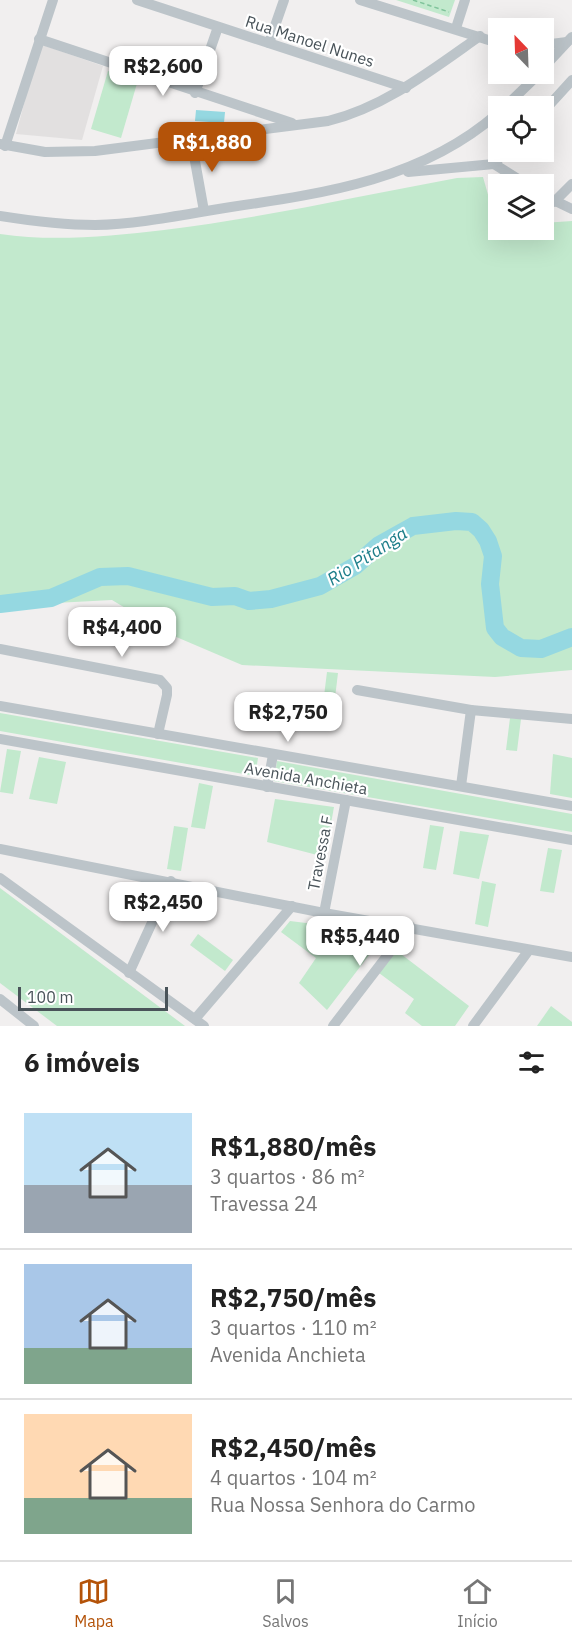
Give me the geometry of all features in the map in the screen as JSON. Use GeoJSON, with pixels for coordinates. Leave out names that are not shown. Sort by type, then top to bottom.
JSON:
{"type":"FeatureCollection","features":[{"type":"Feature","properties":{"kind":"street"},"geometry":{"type":"LineString","coordinates":[[53,0],[2,145],[66,153],[191,139],[343,117],[406,88],[480,36]]}},
{"type":"Feature","properties":{"kind":"street","name":"Rua Manoel Nunes"},"geometry":{"type":"LineString","coordinates":[[137,0],[406,88]]}},
{"type":"Feature","properties":{"kind":"street"},"geometry":{"type":"LineString","coordinates":[[269,43],[284,0]]}},
{"type":"Feature","properties":{"kind":"street"},"geometry":{"type":"LineString","coordinates":[[360,0],[488,39]]}},
{"type":"Feature","properties":{"kind":"street"},"geometry":{"type":"LineString","coordinates":[[456,28],[465,0]]}},
{"type":"Feature","properties":{"kind":"street"},"geometry":{"type":"LineString","coordinates":[[195,93],[219,27]]}},
{"type":"Feature","properties":{"kind":"street"},"geometry":{"type":"LineString","coordinates":[[39,39],[296,125]]}},
{"type":"Feature","properties":{"kind":"street"},"geometry":{"type":"LineString","coordinates":[[554,43],[569,40]]}},
{"type":"Feature","properties":{"kind":"street"},"geometry":{"type":"LineString","coordinates":[[554,57],[569,40]]}},
{"type":"Feature","properties":{"kind":"street"},"geometry":{"type":"LineString","coordinates":[[554,100],[572,80]]}},
{"type":"Feature","properties":{"kind":"street"},"geometry":{"type":"LineString","coordinates":[[514,96],[523,84]]}},
{"type":"Feature","properties":{"kind":"street"},"geometry":{"type":"LineString","coordinates":[[0,216],[37,222],[96,225],[204,212],[312,195],[401,172],[449,150],[488,121]]}},
{"type":"Feature","properties":{"kind":"street"},"geometry":{"type":"LineString","coordinates":[[191,139],[204,212]]}},
{"type":"Feature","properties":{"kind":"street"},"geometry":{"type":"LineString","coordinates":[[449,150],[451,159],[468,168]]}},
{"type":"Feature","properties":{"kind":"street"},"geometry":{"type":"LineString","coordinates":[[401,172],[494,164],[510,174]]}},
{"type":"Feature","properties":{"kind":"street"},"geometry":{"type":"LineString","coordinates":[[572,184],[554,202],[572,209]]}},
{"type":"Feature","properties":{"kind":"street"},"geometry":{"type":"LineString","coordinates":[[0,649],[160,680],[167,688],[167,695],[158,734]]}},
{"type":"Feature","properties":{"kind":"street"},"geometry":{"type":"LineString","coordinates":[[357,690],[471,710],[572,719]]}},
{"type":"Feature","properties":{"kind":"street","name":"Avenida Anchieta"},"geometry":{"type":"LineString","coordinates":[[0,706],[572,806]]}},
{"type":"Feature","properties":{"kind":"street"},"geometry":{"type":"LineString","coordinates":[[461,786],[471,710]]}},
{"type":"Feature","properties":{"kind":"street","name":"Avenida Anchieta"},"geometry":{"type":"LineString","coordinates":[[0,739],[572,840]]}},
{"type":"Feature","properties":{"kind":"street"},"geometry":{"type":"LineString","coordinates":[[267,787],[273,755]]}},
{"type":"Feature","properties":{"kind":"street","name":"Travessa F"},"geometry":{"type":"LineString","coordinates":[[324,913],[346,800]]}},
{"type":"Feature","properties":{"kind":"street"},"geometry":{"type":"LineString","coordinates":[[0,849],[324,913],[410,926],[572,957]]}},
{"type":"Feature","properties":{"kind":"street"},"geometry":{"type":"LineString","coordinates":[[0,878],[200,1023],[292,906]]}},
{"type":"Feature","properties":{"kind":"street"},"geometry":{"type":"LineString","coordinates":[[129,973],[171,881]]}},
{"type":"Feature","properties":{"kind":"street"},"geometry":{"type":"LineString","coordinates":[[333,1026],[410,926]]}},
{"type":"Feature","properties":{"kind":"street"},"geometry":{"type":"LineString","coordinates":[[473,1026],[529,950]]}},
{"type":"Feature","properties":{"kind":"street"},"geometry":{"type":"LineString","coordinates":[[0,999],[34,1026]]}},
{"type":"Feature","properties":{"kind":"path"},"geometry":{"type":"LineString","coordinates":[[413,0],[460,16]]}},
{"type":"Feature","properties":{"kind":"shaded area"},"geometry":{"type":"Polygon","coordinates":[[[40,44],[103,66],[82,140],[16,134],[40,44]]]}},
{"type":"Feature","properties":{"kind":"green space"},"geometry":{"type":"Polygon","coordinates":[[[396,0],[455,0],[449,17],[396,0]]]}},
{"type":"Feature","properties":{"kind":"green space"},"geometry":{"type":"Polygon","coordinates":[[[108,71],[138,80],[121,138],[91,129],[108,71]]]}},
{"type":"Feature","properties":{"kind":"green space"},"geometry":{"type":"Polygon","coordinates":[[[483,177],[488,195],[488,240],[554,240],[554,222],[572,221],[572,670],[495,677],[242,665],[167,633],[112,600],[55,603],[0,611],[0,234],[61,238],[164,230],[274,213],[457,178],[483,177]]]}},
{"type":"Feature","properties":{"kind":"green space"},"geometry":{"type":"Polygon","coordinates":[[[327,672],[338,673],[334,706],[323,704],[327,672]]]}},
{"type":"Feature","properties":{"kind":"green space"},"geometry":{"type":"Polygon","coordinates":[[[0,713],[258,758],[255,776],[0,731],[0,713]]]}},
{"type":"Feature","properties":{"kind":"green space"},"geometry":{"type":"Polygon","coordinates":[[[510,718],[521,719],[517,751],[506,750],[510,718]]]}},
{"type":"Feature","properties":{"kind":"green space"},"geometry":{"type":"Polygon","coordinates":[[[7,749],[21,751],[13,794],[0,792],[7,749]]]}},
{"type":"Feature","properties":{"kind":"green space"},"geometry":{"type":"Polygon","coordinates":[[[553,754],[572,758],[572,798],[550,794],[553,754]]]}},
{"type":"Feature","properties":{"kind":"green space"},"geometry":{"type":"Polygon","coordinates":[[[39,757],[66,762],[57,804],[29,799],[39,757]]]}},
{"type":"Feature","properties":{"kind":"green space"},"geometry":{"type":"Polygon","coordinates":[[[277,761],[572,814],[572,832],[274,781],[277,761]]]}},
{"type":"Feature","properties":{"kind":"green space"},"geometry":{"type":"Polygon","coordinates":[[[199,783],[213,786],[205,829],[191,827],[199,783]]]}},
{"type":"Feature","properties":{"kind":"green space"},"geometry":{"type":"Polygon","coordinates":[[[275,799],[334,807],[325,857],[267,842],[275,799]]]}},
{"type":"Feature","properties":{"kind":"green space"},"geometry":{"type":"Polygon","coordinates":[[[430,825],[444,827],[436,870],[423,868],[430,825]]]}},
{"type":"Feature","properties":{"kind":"green space"},"geometry":{"type":"Polygon","coordinates":[[[174,826],[188,828],[181,871],[167,869],[174,826]]]}},
{"type":"Feature","properties":{"kind":"green space"},"geometry":{"type":"Polygon","coordinates":[[[460,831],[489,835],[479,879],[453,874],[460,831]]]}},
{"type":"Feature","properties":{"kind":"green space"},"geometry":{"type":"Polygon","coordinates":[[[548,848],[562,850],[554,893],[540,891],[548,848]]]}},
{"type":"Feature","properties":{"kind":"green space"},"geometry":{"type":"Polygon","coordinates":[[[482,881],[496,884],[488,927],[475,924],[482,881]]]}},
{"type":"Feature","properties":{"kind":"green space"},"geometry":{"type":"Polygon","coordinates":[[[0,888],[185,1026],[57,1026],[0,983],[0,888]]]}},
{"type":"Feature","properties":{"kind":"green space"},"geometry":{"type":"Polygon","coordinates":[[[290,921],[386,933],[327,1010],[299,983],[316,958],[281,932],[290,921]]]}},
{"type":"Feature","properties":{"kind":"green space"},"geometry":{"type":"Polygon","coordinates":[[[198,934],[233,960],[225,971],[190,945],[198,934]]]}},
{"type":"Feature","properties":{"kind":"green space"},"geometry":{"type":"Polygon","coordinates":[[[397,951],[469,1006],[455,1026],[422,1026],[405,1013],[414,999],[379,973],[397,951]]]}},
{"type":"Feature","properties":{"kind":"green space"},"geometry":{"type":"Polygon","coordinates":[[[551,1006],[572,1022],[572,1026],[537,1026],[551,1006]]]}},
{"type":"Feature","properties":{"kind":"water"},"geometry":{"type":"Polygon","coordinates":[[[196,110],[225,112],[224,123],[195,121],[196,110]]]}},
{"type":"Feature","properties":{"kind":"waterway","name":"Rio Pitanga"},"geometry":{"type":"LineString","coordinates":[[0,604],[51,598],[100,577],[128,576],[212,597],[235,596],[249,601],[271,599],[320,586],[355,566],[379,545],[413,526],[456,521],[472,522],[488,541],[493,556],[490,584],[495,628],[502,637],[521,648],[541,649],[572,637]]}}]}
